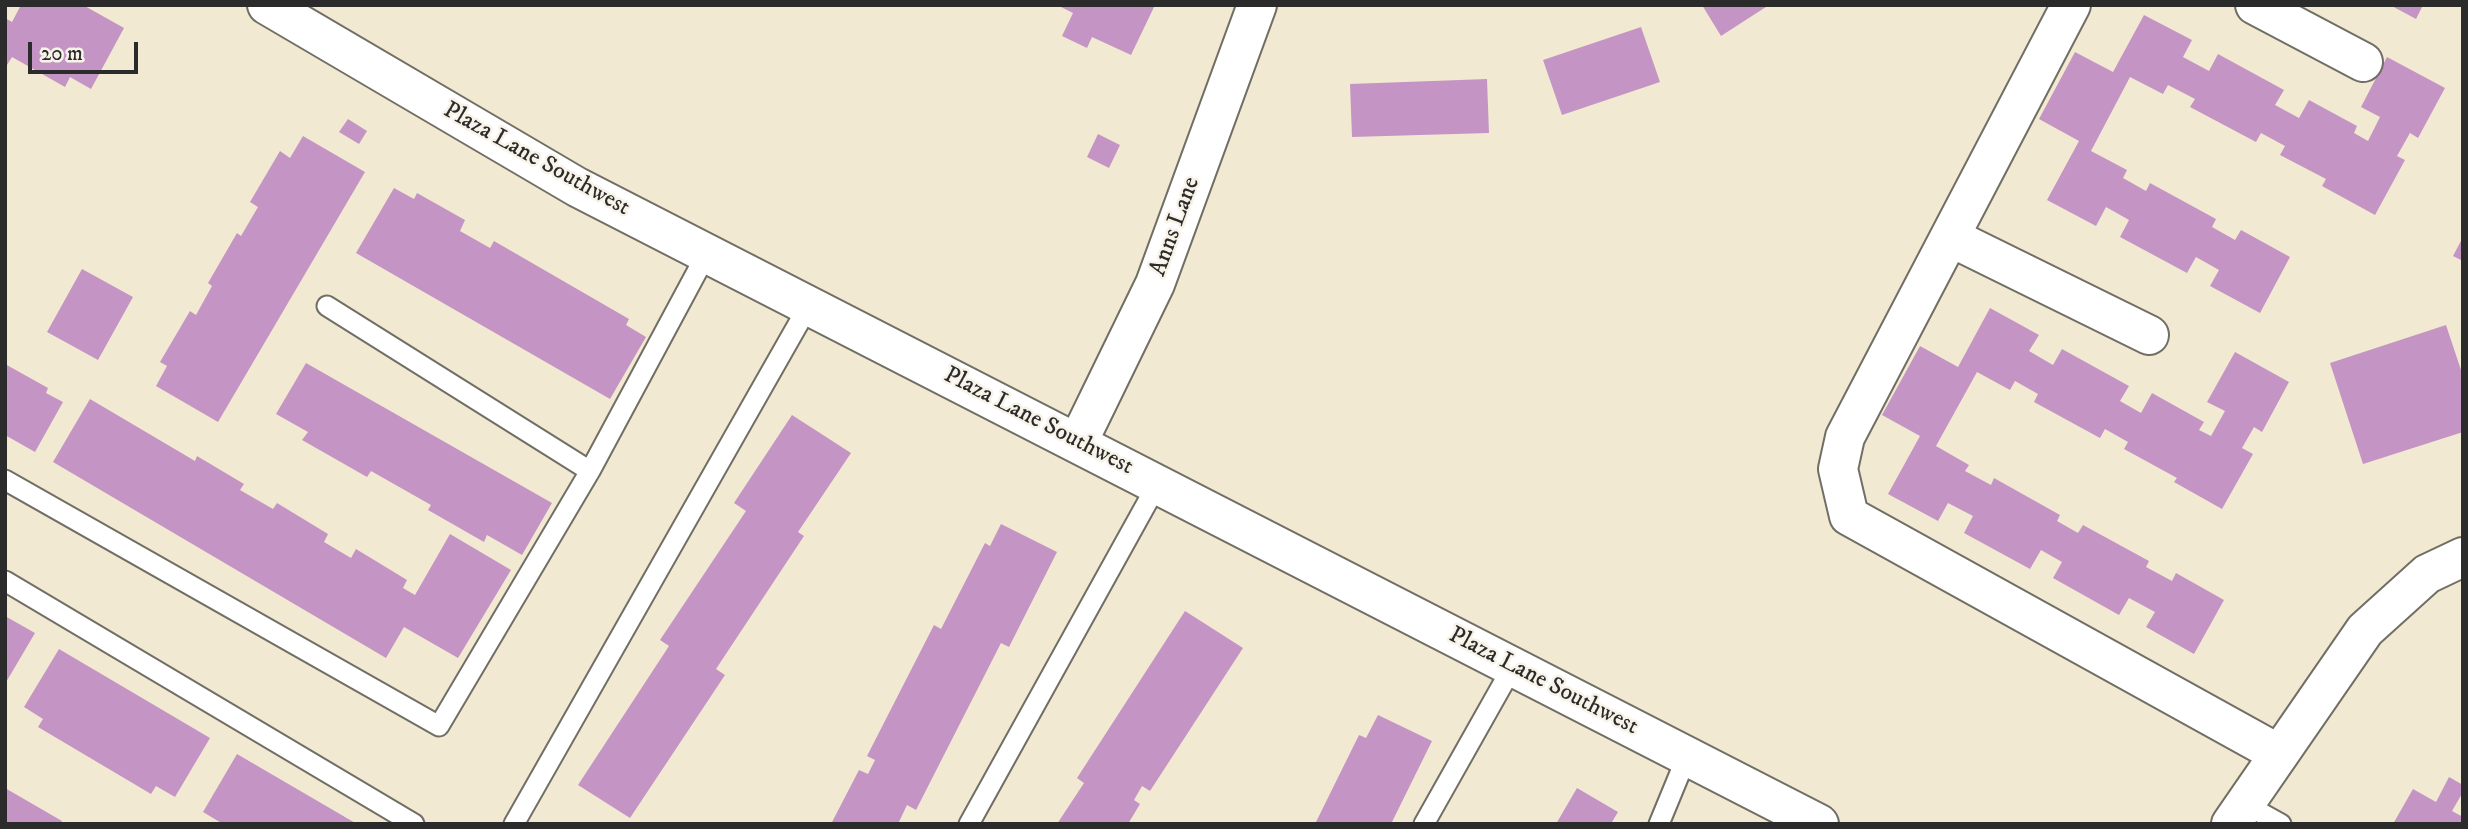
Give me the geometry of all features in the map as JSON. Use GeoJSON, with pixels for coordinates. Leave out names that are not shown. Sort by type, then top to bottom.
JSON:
{"type":"FeatureCollection","features":[{"type":"Feature","properties":{"kind":"street","name":"Plaza Lane Southwest"},"geometry":{"type":"LineString","coordinates":[[267,5],[577,187],[1819,824]]}},
{"type":"Feature","properties":{"kind":"street","name":"Anns Lane"},"geometry":{"type":"LineString","coordinates":[[1078,442],[1155,284],[1257,5]]}},
{"type":"Feature","properties":{"kind":"street"},"geometry":{"type":"LineString","coordinates":[[2071,5],[1845,437],[1838,469],[1849,516],[2279,754]]}},
{"type":"Feature","properties":{"kind":"street"},"geometry":{"type":"LineString","coordinates":[[2255,5],[2363,62]]}},
{"type":"Feature","properties":{"kind":"street"},"geometry":{"type":"LineString","coordinates":[[1950,237],[2149,334]]}},
{"type":"Feature","properties":{"kind":"street"},"geometry":{"type":"LineString","coordinates":[[2238,814],[2365,630],[2427,574],[2463,557]]}},
{"type":"Feature","properties":{"kind":"lane"},"geometry":{"type":"LineString","coordinates":[[5,480],[439,726],[590,471],[707,253]]}},
{"type":"Feature","properties":{"kind":"lane"},"geometry":{"type":"LineString","coordinates":[[514,824],[808,305]]}},
{"type":"Feature","properties":{"kind":"lane"},"geometry":{"type":"LineString","coordinates":[[327,306],[590,471]]}},
{"type":"Feature","properties":{"kind":"lane"},"geometry":{"type":"LineString","coordinates":[[969,824],[1158,483]]}},
{"type":"Feature","properties":{"kind":"lane"},"geometry":{"type":"LineString","coordinates":[[5,581],[414,824]]}},
{"type":"Feature","properties":{"kind":"lane"},"geometry":{"type":"LineString","coordinates":[[1424,824],[1513,666]]}},
{"type":"Feature","properties":{"kind":"lane"},"geometry":{"type":"LineString","coordinates":[[1660,824],[1687,757]]}},
{"type":"Feature","properties":{"kind":"lane"},"geometry":{"type":"LineString","coordinates":[[2238,814],[2281,824]]}},
{"type":"Feature","properties":{"kind":"building"},"geometry":{"type":"Polygon","coordinates":[[[21,5],[83,5],[124,28],[91,89],[70,77],[65,87],[12,57],[5,68],[5,18],[12,22],[21,5]]]}},
{"type":"Feature","properties":{"kind":"building"},"geometry":{"type":"Polygon","coordinates":[[[1057,5],[1155,5],[1131,55],[1092,37],[1087,48],[1062,36],[1073,13],[1057,5]]]}},
{"type":"Feature","properties":{"kind":"building"},"geometry":{"type":"Polygon","coordinates":[[[1702,5],[1769,5],[1721,36],[1702,5]]]}},
{"type":"Feature","properties":{"kind":"building"},"geometry":{"type":"Polygon","coordinates":[[[2390,5],[2423,5],[2416,19],[2390,5]]]}},
{"type":"Feature","properties":{"kind":"building"},"geometry":{"type":"Polygon","coordinates":[[[2144,15],[2192,40],[2183,57],[2209,71],[2218,54],[2284,90],[2275,105],[2299,118],[2309,100],[2357,126],[2354,133],[2368,141],[2380,117],[2361,107],[2387,57],[2445,88],[2418,138],[2410,133],[2397,156],[2405,160],[2375,215],[2322,186],[2326,179],[2280,155],[2285,146],[2261,133],[2256,142],[2190,107],[2195,99],[2168,85],[2163,94],[2130,77],[2091,151],[2127,170],[2123,178],[2146,191],[2150,183],[2216,219],[2212,227],[2235,240],[2241,230],[2290,257],[2260,313],[2210,286],[2219,270],[2196,257],[2187,273],[2120,237],[2129,220],[2106,207],[2096,226],[2047,200],[2079,141],[2039,119],[2075,52],[2113,72],[2144,15]]]}},
{"type":"Feature","properties":{"kind":"building"},"geometry":{"type":"Polygon","coordinates":[[[1641,27],[1660,82],[1562,115],[1543,60],[1641,27]]]}},
{"type":"Feature","properties":{"kind":"building"},"geometry":{"type":"Polygon","coordinates":[[[1487,79],[1489,133],[1352,137],[1350,84],[1487,79]]]}},
{"type":"Feature","properties":{"kind":"building"},"geometry":{"type":"Polygon","coordinates":[[[348,119],[367,131],[359,144],[339,132],[348,119]]]}},
{"type":"Feature","properties":{"kind":"building"},"geometry":{"type":"Polygon","coordinates":[[[1098,134],[1120,145],[1109,168],[1087,157],[1098,134]]]}},
{"type":"Feature","properties":{"kind":"building"},"geometry":{"type":"Polygon","coordinates":[[[303,136],[365,172],[218,422],[156,386],[167,366],[160,362],[190,311],[196,315],[212,286],[208,283],[237,233],[241,236],[258,207],[250,202],[280,151],[290,158],[303,136]]]}},
{"type":"Feature","properties":{"kind":"building"},"geometry":{"type":"Polygon","coordinates":[[[394,188],[414,199],[417,193],[465,220],[460,231],[490,248],[494,241],[629,319],[626,325],[646,337],[610,399],[356,253],[394,188]]]}},
{"type":"Feature","properties":{"kind":"building"},"geometry":{"type":"Polygon","coordinates":[[[2463,237],[2463,261],[2453,256],[2463,237]]]}},
{"type":"Feature","properties":{"kind":"building"},"geometry":{"type":"Polygon","coordinates":[[[82,269],[133,297],[98,360],[47,332],[82,269]]]}},
{"type":"Feature","properties":{"kind":"building"},"geometry":{"type":"Polygon","coordinates":[[[1990,308],[2039,335],[2029,351],[2053,365],[2062,349],[2129,386],[2120,401],[2141,413],[2152,393],[2204,422],[2199,430],[2211,436],[2225,411],[2207,402],[2235,352],[2289,382],[2262,432],[2254,427],[2242,448],[2253,454],[2222,509],[2174,482],[2177,478],[2124,449],[2128,442],[2105,429],[2100,438],[2034,402],[2038,394],[2015,381],[2010,390],[1977,372],[1936,446],[1969,465],[1965,471],[1991,485],[1994,478],[2060,515],[2057,521],[2078,533],[2083,525],[2149,561],[2146,567],[2172,581],[2176,573],[2224,600],[2194,654],[2146,627],[2155,612],[2129,598],[2119,615],[2053,578],[2062,562],[2041,550],[2030,569],[1964,533],[1973,516],[1948,503],[1938,521],[1888,494],[1920,436],[1882,415],[1920,346],[1958,367],[1990,308]]]}},
{"type":"Feature","properties":{"kind":"building"},"geometry":{"type":"Polygon","coordinates":[[[2446,325],[2463,376],[2463,432],[2363,464],[2330,363],[2446,325]]]}},
{"type":"Feature","properties":{"kind":"building"},"geometry":{"type":"Polygon","coordinates":[[[306,363],[552,503],[522,555],[487,535],[484,542],[428,510],[431,505],[371,471],[367,477],[302,440],[308,432],[276,414],[306,363]]]}},
{"type":"Feature","properties":{"kind":"building"},"geometry":{"type":"Polygon","coordinates":[[[5,364],[48,388],[46,393],[63,402],[35,452],[5,435],[5,364]]]}},
{"type":"Feature","properties":{"kind":"building"},"geometry":{"type":"Polygon","coordinates":[[[90,399],[195,461],[197,456],[244,484],[240,490],[273,509],[277,503],[328,534],[324,542],[351,558],[356,549],[407,580],[403,588],[415,595],[450,534],[511,570],[458,658],[404,627],[386,658],[53,462],[90,399]]]}},
{"type":"Feature","properties":{"kind":"building"},"geometry":{"type":"Polygon","coordinates":[[[792,415],[851,453],[798,532],[804,536],[716,669],[725,675],[630,818],[578,785],[669,646],[660,640],[746,511],[734,503],[792,415]]]}},
{"type":"Feature","properties":{"kind":"building"},"geometry":{"type":"Polygon","coordinates":[[[1001,524],[1057,552],[1009,647],[1001,643],[916,810],[907,805],[898,824],[831,824],[859,770],[868,774],[875,760],[867,756],[934,625],[941,629],[985,543],[990,546],[1001,524]]]}},
{"type":"Feature","properties":{"kind":"building"},"geometry":{"type":"Polygon","coordinates":[[[1185,611],[1243,648],[1150,791],[1142,786],[1134,800],[1140,804],[1128,824],[1057,824],[1084,783],[1077,778],[1185,611]]]}},
{"type":"Feature","properties":{"kind":"building"},"geometry":{"type":"Polygon","coordinates":[[[5,616],[35,633],[5,684],[5,616]]]}},
{"type":"Feature","properties":{"kind":"building"},"geometry":{"type":"Polygon","coordinates":[[[59,649],[210,738],[175,797],[156,786],[151,794],[38,727],[43,719],[24,707],[59,649]]]}},
{"type":"Feature","properties":{"kind":"building"},"geometry":{"type":"Polygon","coordinates":[[[1378,715],[1432,741],[1391,824],[1315,824],[1359,735],[1366,738],[1378,715]]]}},
{"type":"Feature","properties":{"kind":"building"},"geometry":{"type":"Polygon","coordinates":[[[237,754],[357,824],[223,824],[203,812],[237,754]]]}},
{"type":"Feature","properties":{"kind":"building"},"geometry":{"type":"Polygon","coordinates":[[[2449,777],[2463,785],[2463,792],[2452,811],[2463,817],[2463,824],[2393,824],[2413,789],[2436,802],[2449,777]]]}},
{"type":"Feature","properties":{"kind":"building"},"geometry":{"type":"Polygon","coordinates":[[[5,788],[62,821],[60,824],[5,824],[5,788]]]}},
{"type":"Feature","properties":{"kind":"building"},"geometry":{"type":"Polygon","coordinates":[[[1577,788],[1618,812],[1612,822],[1615,824],[1556,824],[1577,788]]]}}]}
